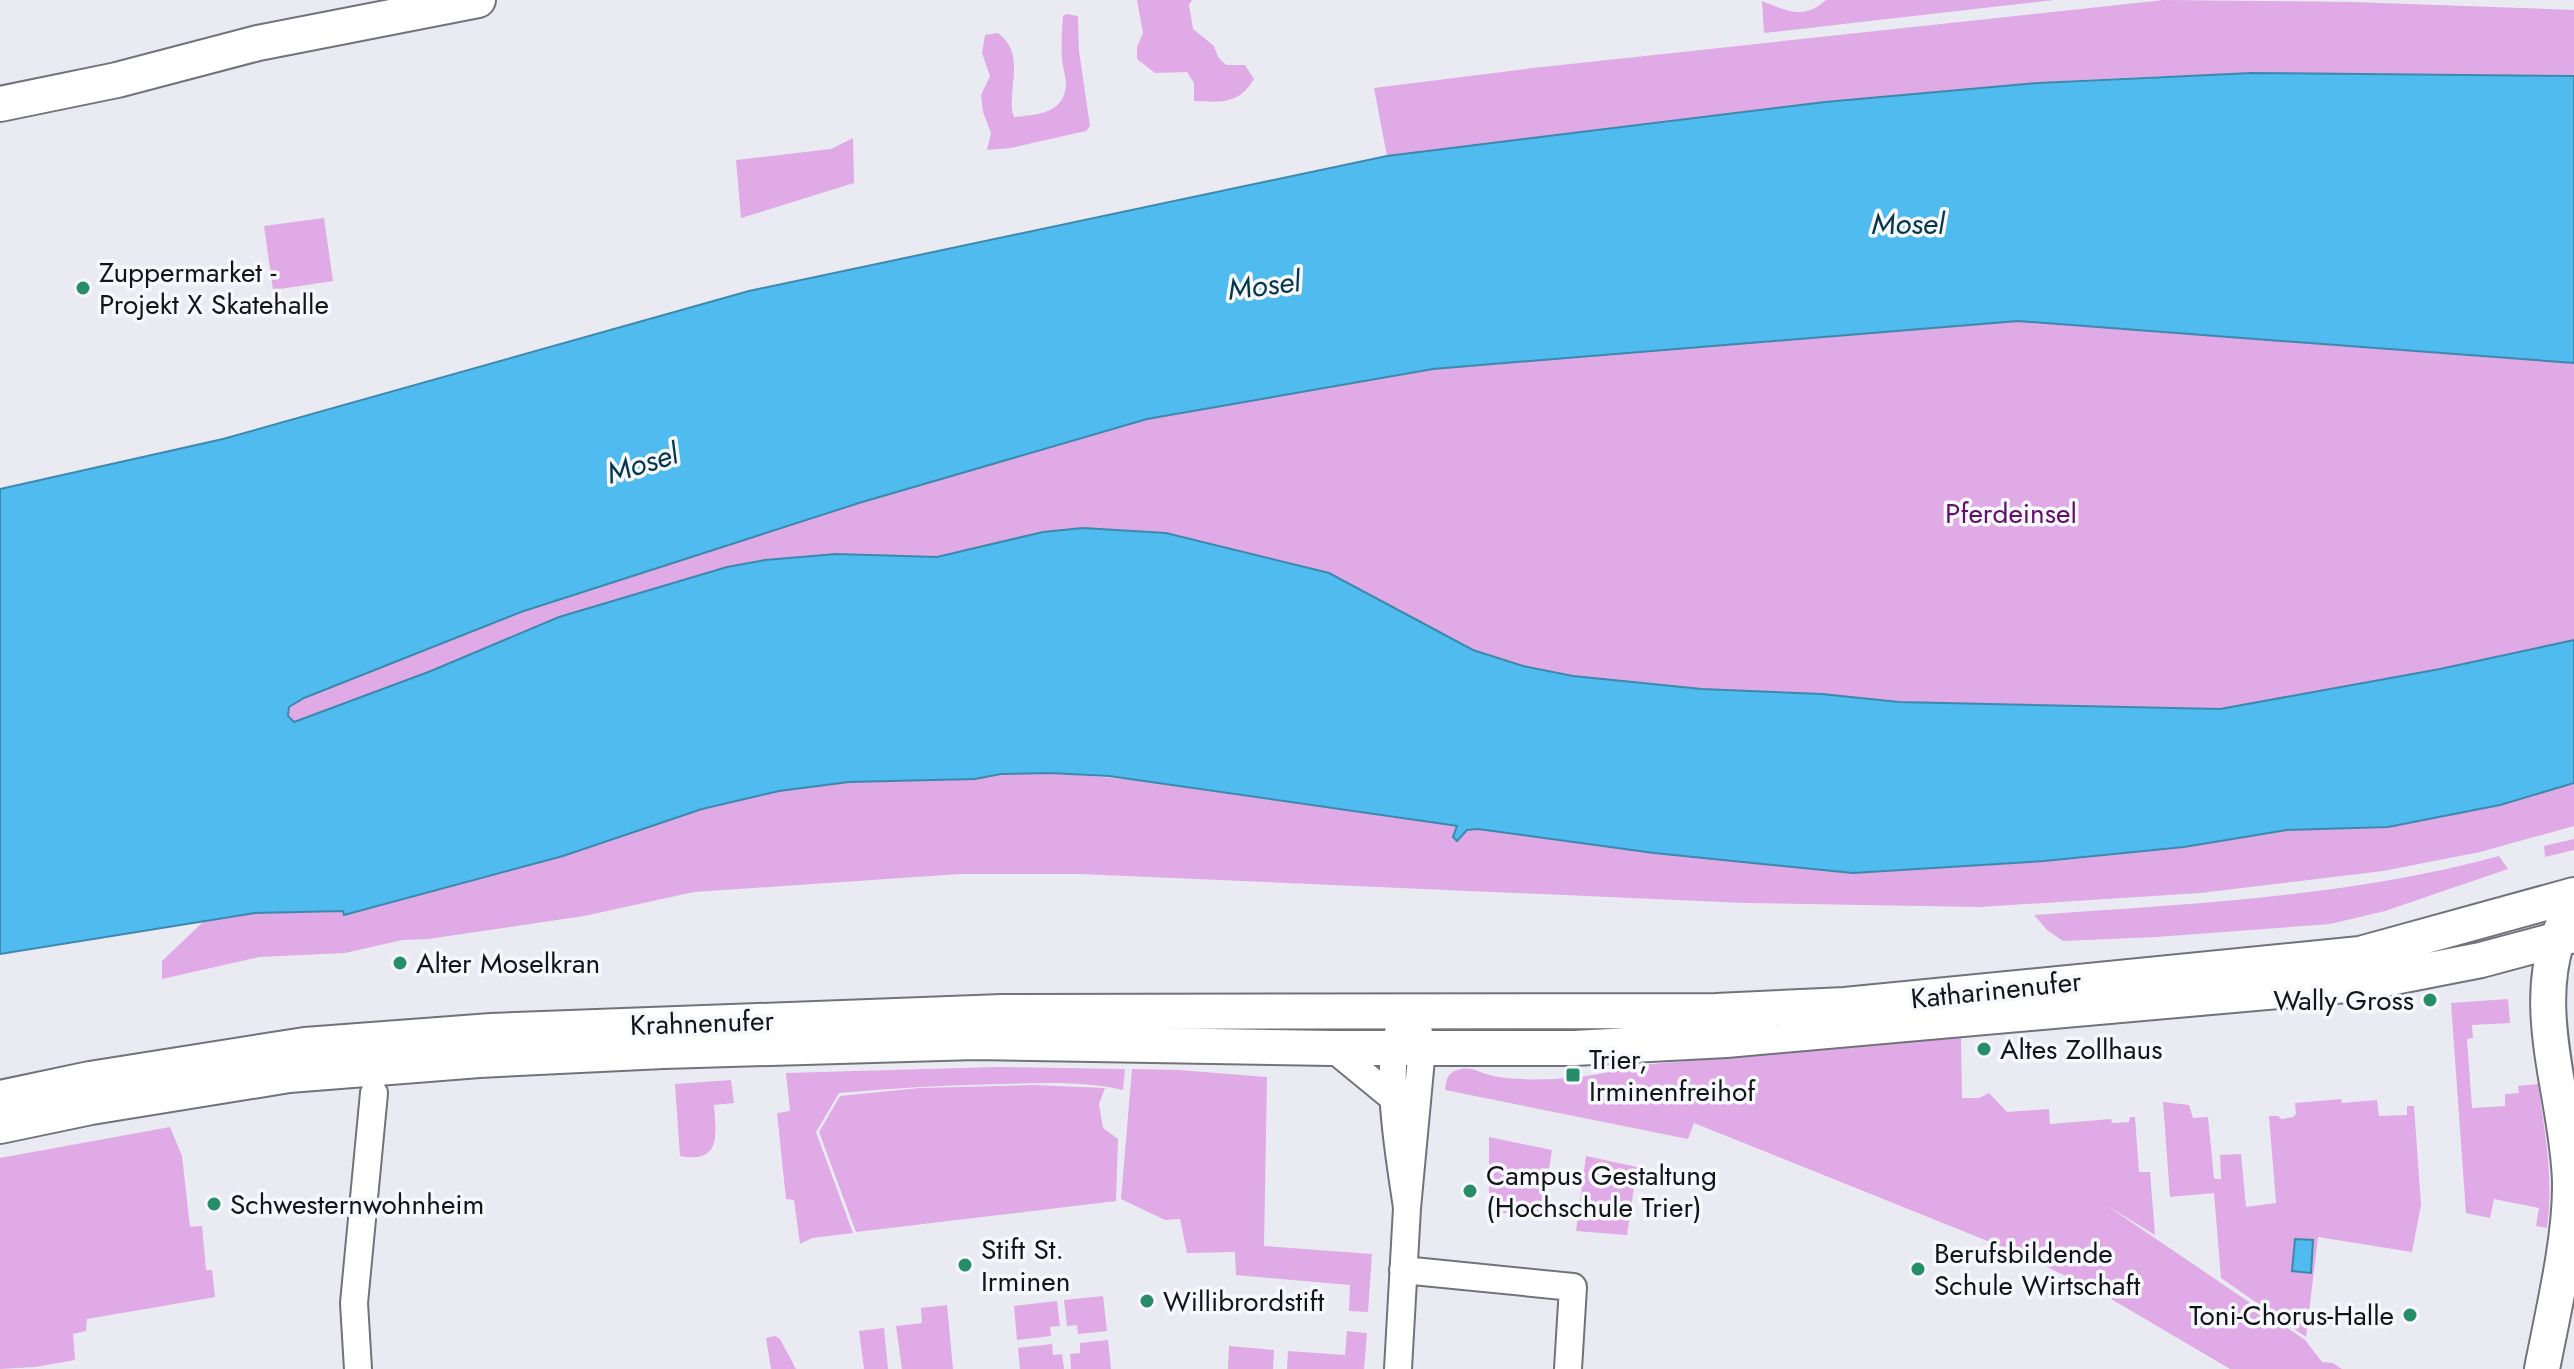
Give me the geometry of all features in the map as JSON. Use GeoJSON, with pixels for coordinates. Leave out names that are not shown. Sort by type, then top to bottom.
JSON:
{"type":"FeatureCollection","features":[{"type":"Feature","properties":{"kind":"main road"},"geometry":{"type":"LineString","coordinates":[[0,104],[117,80],[258,43],[478,0]]}},
{"type":"Feature","properties":{"kind":"main road"},"geometry":{"type":"LineString","coordinates":[[2546,999],[2574,898]]}},
{"type":"Feature","properties":{"kind":"main road","name":"Katharinenufer"},"geometry":{"type":"LineString","coordinates":[[1410,1013],[1716,1011],[1845,1005],[2283,963],[2360,954],[2574,898]]}},
{"type":"Feature","properties":{"kind":"main road","name":"Katharinenufer"},"geometry":{"type":"LineString","coordinates":[[1408,1048],[1574,1048],[1695,1042],[1907,1026],[2358,984],[2481,960],[2565,937]]}},
{"type":"Feature","properties":{"kind":"main road"},"geometry":{"type":"LineString","coordinates":[[2481,960],[2522,969],[2537,982],[2546,999],[2570,1182],[2569,1216],[2542,1369]]}},
{"type":"Feature","properties":{"kind":"main road","name":"Krahnenufer"},"geometry":{"type":"LineString","coordinates":[[0,1098],[90,1079],[305,1045],[491,1031],[1002,1012],[1410,1013]]}},
{"type":"Feature","properties":{"kind":"main road","name":"Krahnenufer"},"geometry":{"type":"LineString","coordinates":[[0,1126],[91,1107],[289,1075],[479,1060],[976,1042],[1408,1048]]}},
{"type":"Feature","properties":{"kind":"street"},"geometry":{"type":"LineString","coordinates":[[1398,1369],[1407,1208],[1408,1048],[1400,1023],[1410,1013]]}},
{"type":"Feature","properties":{"kind":"street"},"geometry":{"type":"LineString","coordinates":[[1406,1101],[1445,1063],[1484,1047]]}},
{"type":"Feature","properties":{"kind":"street"},"geometry":{"type":"LineString","coordinates":[[1332,1048],[1406,1101]]}},
{"type":"Feature","properties":{"kind":"street"},"geometry":{"type":"LineString","coordinates":[[358,1369],[354,1303],[374,1093]]}},
{"type":"Feature","properties":{"kind":"street"},"geometry":{"type":"LineString","coordinates":[[1403,1270],[1573,1287],[1568,1369]]}},
{"type":"Feature","properties":{"kind":"green space"},"geometry":{"type":"Polygon","coordinates":[[[1137,0],[1192,0],[1189,5],[1193,29],[1214,46],[1218,57],[1226,65],[1245,65],[1254,79],[1235,98],[1194,101],[1194,83],[1187,72],[1155,73],[1137,59],[1137,47],[1143,33],[1137,0]]]}},
{"type":"Feature","properties":{"kind":"green space"},"geometry":{"type":"Polygon","coordinates":[[[1826,0],[2054,0],[1764,33],[1762,1],[1803,12],[1826,0]]]}},
{"type":"Feature","properties":{"kind":"green space"},"geometry":{"type":"Polygon","coordinates":[[[2164,0],[2353,2],[2574,10],[2574,76],[2238,74],[2036,83],[1792,106],[1387,156],[1374,88],[1533,68],[2164,0]]]}},
{"type":"Feature","properties":{"kind":"green space"},"geometry":{"type":"Polygon","coordinates":[[[1063,16],[1078,16],[1079,51],[1090,126],[1086,131],[1011,148],[987,150],[991,133],[981,95],[990,76],[982,53],[985,35],[998,33],[1012,52],[1014,117],[1040,114],[1054,107],[1064,95],[1066,82],[1062,43],[1063,16]]]}},
{"type":"Feature","properties":{"kind":"green space"},"geometry":{"type":"Polygon","coordinates":[[[853,138],[854,183],[741,218],[736,160],[831,149],[853,138]]]}},
{"type":"Feature","properties":{"kind":"green space"},"geometry":{"type":"Polygon","coordinates":[[[324,218],[333,281],[273,290],[264,226],[324,218]]]}},
{"type":"Feature","properties":{"kind":"green space","name":"Pferdeinsel"},"geometry":{"type":"Polygon","coordinates":[[[2018,321],[2574,363],[2574,640],[2440,669],[2220,709],[1899,702],[1822,694],[1702,689],[1573,676],[1523,666],[1473,650],[1329,573],[1166,533],[1083,528],[1043,532],[937,557],[836,554],[765,560],[727,567],[559,617],[431,671],[294,722],[288,716],[289,707],[304,698],[521,613],[859,503],[1147,419],[1433,369],[2018,321]]]}},
{"type":"Feature","properties":{"kind":"green space"},"geometry":{"type":"Polygon","coordinates":[[[1050,773],[1251,794],[1457,826],[1456,831],[1478,829],[1715,859],[1938,867],[2044,861],[2184,847],[2287,830],[2388,827],[2500,805],[2574,783],[2574,826],[2480,852],[2383,871],[2200,893],[1980,907],[1745,903],[1080,874],[960,874],[694,892],[584,916],[428,939],[402,940],[345,953],[259,957],[162,979],[162,961],[203,922],[255,913],[343,911],[344,915],[563,856],[702,809],[779,791],[849,782],[975,779],[1001,774],[1050,773]]]}},
{"type":"Feature","properties":{"kind":"green space"},"geometry":{"type":"Polygon","coordinates":[[[2574,839],[2574,850],[2545,857],[2544,846],[2574,839]]]}},
{"type":"Feature","properties":{"kind":"green space"},"geometry":{"type":"Polygon","coordinates":[[[2499,856],[2508,869],[2385,911],[2330,924],[2063,941],[2047,930],[2034,915],[2327,890],[2442,870],[2499,856]]]}},
{"type":"Feature","properties":{"kind":"green space"},"geometry":{"type":"Polygon","coordinates":[[[2508,999],[2510,1023],[2472,1025],[2473,1038],[2467,1039],[2472,1108],[2505,1106],[2505,1094],[2519,1093],[2518,1086],[2538,1084],[2549,1174],[2547,1228],[2536,1226],[2539,1208],[2494,1199],[2490,1218],[2466,1213],[2451,1003],[2508,999]]]}},
{"type":"Feature","properties":{"kind":"green space"},"geometry":{"type":"Polygon","coordinates":[[[1961,1037],[1962,1098],[1979,1098],[1989,1093],[2007,1112],[2049,1109],[2050,1124],[2111,1119],[2112,1123],[2129,1122],[2130,1117],[2135,1117],[2139,1172],[2150,1172],[2155,1235],[2106,1205],[2305,1340],[2322,1362],[2333,1363],[2342,1369],[2230,1369],[2101,1293],[2020,1254],[1694,1123],[1688,1139],[1445,1090],[1449,1075],[1462,1069],[1508,1078],[1562,1078],[1599,1074],[1629,1066],[1961,1037]]]}},
{"type":"Feature","properties":{"kind":"green space"},"geometry":{"type":"Polygon","coordinates":[[[996,1067],[1125,1069],[1123,1090],[1077,1084],[1031,1083],[839,1093],[816,1132],[853,1233],[812,1238],[800,1244],[794,1200],[786,1199],[777,1113],[790,1111],[786,1073],[996,1067]]]}},
{"type":"Feature","properties":{"kind":"green space"},"geometry":{"type":"Polygon","coordinates":[[[1132,1069],[1267,1077],[1264,1246],[1372,1254],[1368,1312],[1349,1311],[1350,1285],[1236,1275],[1235,1252],[1187,1253],[1180,1219],[1165,1220],[1121,1199],[1132,1069]]]}},
{"type":"Feature","properties":{"kind":"green space"},"geometry":{"type":"Polygon","coordinates":[[[731,1080],[734,1103],[714,1105],[715,1136],[710,1151],[694,1157],[680,1156],[675,1084],[731,1080]]]}},
{"type":"Feature","properties":{"kind":"green space"},"geometry":{"type":"Polygon","coordinates":[[[1034,1085],[1105,1088],[1099,1104],[1103,1128],[1118,1139],[1116,1201],[856,1232],[819,1132],[840,1096],[920,1088],[1034,1085]]]}},
{"type":"Feature","properties":{"kind":"green space"},"geometry":{"type":"Polygon","coordinates":[[[2341,1099],[2342,1103],[2377,1100],[2379,1116],[2407,1115],[2407,1106],[2414,1106],[2421,1205],[2412,1252],[2318,1237],[2306,1337],[2221,1278],[2214,1193],[2170,1197],[2163,1102],[2189,1105],[2193,1118],[2208,1117],[2214,1179],[2221,1179],[2220,1155],[2241,1154],[2246,1207],[2276,1203],[2269,1116],[2281,1119],[2293,1117],[2296,1114],[2295,1103],[2341,1099]]]}},
{"type":"Feature","properties":{"kind":"green space"},"geometry":{"type":"Polygon","coordinates":[[[170,1127],[182,1156],[190,1227],[202,1226],[206,1270],[212,1270],[215,1297],[87,1319],[86,1331],[73,1334],[75,1360],[0,1369],[0,1158],[170,1127]]]}},
{"type":"Feature","properties":{"kind":"green space"},"geometry":{"type":"Polygon","coordinates":[[[1489,1137],[1552,1150],[1541,1220],[1489,1210],[1489,1137]]]}},
{"type":"Feature","properties":{"kind":"green space"},"geometry":{"type":"Polygon","coordinates":[[[1586,1156],[1637,1167],[1627,1235],[1576,1231],[1586,1156]]]}},
{"type":"Feature","properties":{"kind":"green space"},"geometry":{"type":"Polygon","coordinates":[[[1103,1296],[1107,1331],[1078,1334],[1077,1325],[1067,1326],[1064,1300],[1103,1296]]]}},
{"type":"Feature","properties":{"kind":"green space"},"geometry":{"type":"Polygon","coordinates":[[[1057,1301],[1060,1326],[1050,1327],[1051,1336],[1017,1340],[1014,1306],[1057,1301]]]}},
{"type":"Feature","properties":{"kind":"green space"},"geometry":{"type":"Polygon","coordinates":[[[947,1305],[953,1369],[902,1369],[896,1326],[922,1323],[921,1308],[947,1305]]]}},
{"type":"Feature","properties":{"kind":"green space"},"geometry":{"type":"Polygon","coordinates":[[[884,1328],[888,1369],[864,1369],[859,1331],[884,1328]]]}},
{"type":"Feature","properties":{"kind":"green space"},"geometry":{"type":"Polygon","coordinates":[[[1347,1331],[1367,1333],[1364,1369],[1287,1369],[1288,1351],[1345,1355],[1347,1331]]]}},
{"type":"Feature","properties":{"kind":"green space"},"geometry":{"type":"Polygon","coordinates":[[[775,1336],[780,1339],[796,1369],[771,1369],[766,1338],[775,1336]]]}},
{"type":"Feature","properties":{"kind":"green space"},"geometry":{"type":"Polygon","coordinates":[[[1108,1340],[1111,1369],[1071,1369],[1070,1354],[1080,1353],[1080,1343],[1108,1340]]]}},
{"type":"Feature","properties":{"kind":"green space"},"geometry":{"type":"Polygon","coordinates":[[[1052,1344],[1053,1355],[1062,1354],[1064,1369],[1020,1369],[1018,1348],[1052,1344]]]}},
{"type":"Feature","properties":{"kind":"green space"},"geometry":{"type":"Polygon","coordinates":[[[1229,1346],[1274,1350],[1273,1369],[1228,1369],[1229,1346]]]}},
{"type":"Feature","properties":{"kind":"water","name":"Mosel"},"geometry":{"type":"Polygon","coordinates":[[[2252,73],[2574,76],[2574,363],[2018,321],[1433,369],[1147,419],[859,503],[521,612],[304,698],[289,707],[288,716],[294,722],[431,671],[559,617],[727,567],[765,560],[836,554],[937,557],[1043,532],[1083,528],[1166,533],[1329,573],[1473,650],[1523,666],[1573,676],[1702,689],[1822,694],[1899,702],[2220,709],[2440,669],[2574,640],[2574,783],[2500,805],[2388,827],[2287,830],[2184,847],[2044,861],[1853,873],[1654,853],[1478,829],[1467,830],[1457,841],[1453,837],[1457,826],[1109,776],[1001,774],[975,779],[849,782],[779,791],[702,809],[563,856],[344,915],[343,911],[255,913],[0,954],[0,489],[223,439],[749,291],[1387,156],[1825,102],[2038,83],[2252,73]]]}},
{"type":"Feature","properties":{"kind":"water"},"geometry":{"type":"Polygon","coordinates":[[[2295,1239],[2313,1240],[2311,1273],[2292,1271],[2295,1239]]]}},
{"type":"Feature","properties":{"kind":"place","name":"Zuppermarket - Projekt X Skatehalle"},"geometry":{"type":"Point","coordinates":[83,288]}},
{"type":"Feature","properties":{"kind":"place","name":"Alter Moselkran"},"geometry":{"type":"Point","coordinates":[400,963]}},
{"type":"Feature","properties":{"kind":"place","name":"Wally Gross"},"geometry":{"type":"Point","coordinates":[2430,1000]}},
{"type":"Feature","properties":{"kind":"place","name":"Altes Zollhaus"},"geometry":{"type":"Point","coordinates":[1984,1049]}},
{"type":"Feature","properties":{"kind":"place","name":"Trier, Irminenfreihof"},"geometry":{"type":"Point","coordinates":[1573,1075]}},
{"type":"Feature","properties":{"kind":"place","name":"Campus Gestaltung (Hochschule Trier)"},"geometry":{"type":"Point","coordinates":[1470,1191]}},
{"type":"Feature","properties":{"kind":"place","name":"Schwesternwohnheim"},"geometry":{"type":"Point","coordinates":[214,1204]}},
{"type":"Feature","properties":{"kind":"place","name":"Stift St. Irminen"},"geometry":{"type":"Point","coordinates":[965,1265]}},
{"type":"Feature","properties":{"kind":"place","name":"Berufsbildende Schule Wirtschaft"},"geometry":{"type":"Point","coordinates":[1918,1269]}},
{"type":"Feature","properties":{"kind":"place","name":"Willibrordstift"},"geometry":{"type":"Point","coordinates":[1147,1301]}},
{"type":"Feature","properties":{"kind":"place","name":"Toni-Chorus-Halle"},"geometry":{"type":"Point","coordinates":[2410,1315]}}]}
